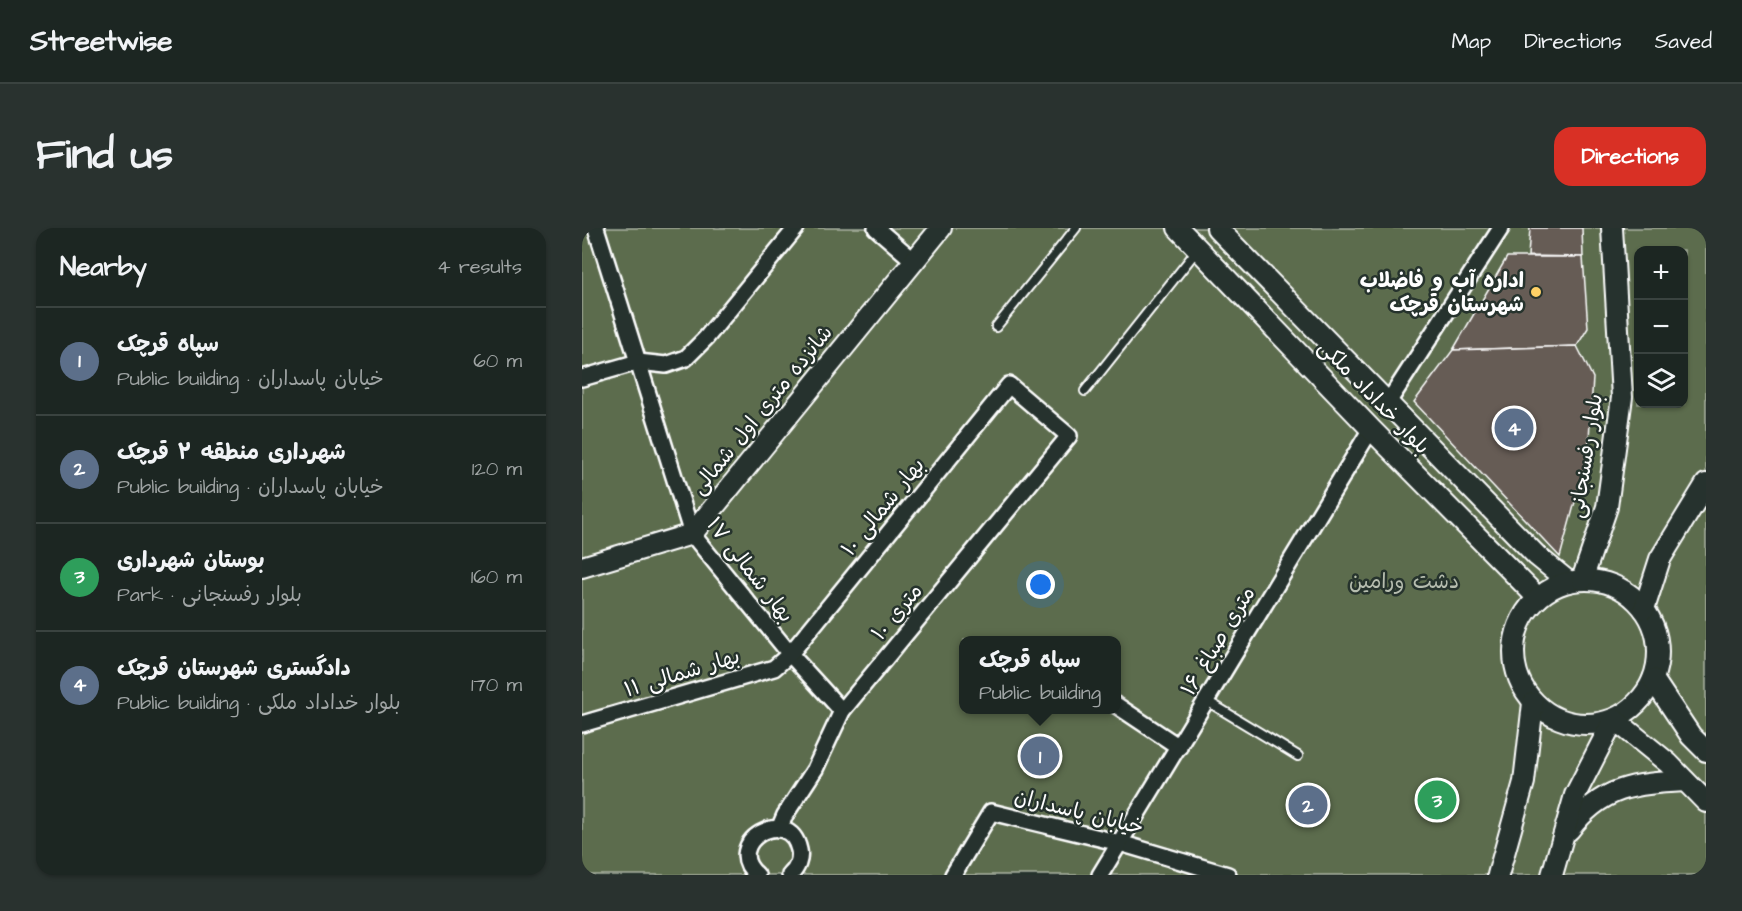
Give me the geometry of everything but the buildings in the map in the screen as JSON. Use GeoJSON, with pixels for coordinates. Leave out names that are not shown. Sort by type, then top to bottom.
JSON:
{"type":"FeatureCollection","features":[{"type":"Feature","properties":{"kind":"street","name":"بهار شمالی ۱۷"},"geometry":{"type":"LineString","coordinates":[[596,228],[692,534],[790,654],[842,711]]}},
{"type":"Feature","properties":{"kind":"street"},"geometry":{"type":"LineString","coordinates":[[582,378],[638,362],[666,365],[686,358],[706,338],[796,228]]}},
{"type":"Feature","properties":{"kind":"street"},"geometry":{"type":"LineString","coordinates":[[876,228],[914,261]]}},
{"type":"Feature","properties":{"kind":"street","name":"شانزده متری اول شمالی"},"geometry":{"type":"LineString","coordinates":[[692,534],[941,228]]}},
{"type":"Feature","properties":{"kind":"street","name":"بلوار خداداد ملکی"},"geometry":{"type":"LineString","coordinates":[[1178,228],[1371,429],[1538,598]]}},
{"type":"Feature","properties":{"kind":"street","name":"بلوار خداداد ملکی"},"geometry":{"type":"LineString","coordinates":[[1217,228],[1537,556],[1576,581]]}},
{"type":"Feature","properties":{"kind":"street"},"geometry":{"type":"LineString","coordinates":[[1387,404],[1501,228]]}},
{"type":"Feature","properties":{"kind":"street","name":"بلوار رفسنجانی"},"geometry":{"type":"LineString","coordinates":[[1576,581],[1607,507],[1622,397],[1612,228]]}},
{"type":"Feature","properties":{"kind":"street","name":"۱۰ متری"},"geometry":{"type":"LineString","coordinates":[[779,829],[785,815],[815,769],[842,711],[1069,436],[1009,385]]}},
{"type":"Feature","properties":{"kind":"street","name":"بهار شمالی ۱۰"},"geometry":{"type":"LineString","coordinates":[[790,654],[1009,385]]}},
{"type":"Feature","properties":{"kind":"street","name":"۱۶ متری صباغ"},"geometry":{"type":"LineString","coordinates":[[1100,875],[1371,429]]}},
{"type":"Feature","properties":{"kind":"street"},"geometry":{"type":"LineString","coordinates":[[1644,609],[1660,559],[1706,484]]}},
{"type":"Feature","properties":{"kind":"street"},"geometry":{"type":"LineString","coordinates":[[582,567],[692,534]]}},
{"type":"Feature","properties":{"kind":"street"},"geometry":{"type":"LineString","coordinates":[[1576,581],[1600,581],[1632,596],[1644,609],[1653,625],[1658,642],[1658,661],[1653,679],[1644,696],[1630,710],[1614,719],[1592,725],[1571,723],[1551,716],[1533,703],[1522,687],[1515,669],[1513,650],[1517,630],[1525,613],[1538,598],[1552,588],[1576,581]]}},
{"type":"Feature","properties":{"kind":"street","name":"بهار شمالی ۱۱"},"geometry":{"type":"LineString","coordinates":[[582,724],[774,668],[790,654]]}},
{"type":"Feature","properties":{"kind":"street"},"geometry":{"type":"LineString","coordinates":[[1653,679],[1691,736],[1706,751]]}},
{"type":"Feature","properties":{"kind":"street"},"geometry":{"type":"LineString","coordinates":[[1498,875],[1524,782],[1533,703]]}},
{"type":"Feature","properties":{"kind":"street"},"geometry":{"type":"LineString","coordinates":[[1121,708],[1179,747]]}},
{"type":"Feature","properties":{"kind":"street"},"geometry":{"type":"LineString","coordinates":[[1614,719],[1668,763],[1706,802]]}},
{"type":"Feature","properties":{"kind":"street"},"geometry":{"type":"LineString","coordinates":[[1552,875],[1575,795],[1614,719]]}},
{"type":"Feature","properties":{"kind":"street"},"geometry":{"type":"LineString","coordinates":[[1563,836],[1580,814],[1599,800],[1621,789],[1652,783],[1685,781]]}},
{"type":"Feature","properties":{"kind":"street","name":"خیابان پاسداران"},"geometry":{"type":"LineString","coordinates":[[953,875],[991,812],[1120,843],[1228,875]]}},
{"type":"Feature","properties":{"kind":"street"},"geometry":{"type":"LineString","coordinates":[[757,875],[749,865],[747,857],[751,841],[763,831],[779,829],[788,832],[799,846],[798,864],[790,875]]}},
{"type":"Feature","properties":{"kind":"lane"},"geometry":{"type":"LineString","coordinates":[[996,327],[1076,228]]}},
{"type":"Feature","properties":{"kind":"lane"},"geometry":{"type":"LineString","coordinates":[[1085,391],[1198,249]]}},
{"type":"Feature","properties":{"kind":"lane"},"geometry":{"type":"LineString","coordinates":[[1207,701],[1298,756]]}},
{"type":"Feature","properties":{"kind":"green space","name":"دشت ورامین"},"geometry":{"type":"Polygon","coordinates":[[[582,228],[1706,228],[1706,875],[582,875],[582,228]]]}},
{"type":"Feature","properties":{"kind":"place","name":"اداره آب و فاضلاب شهرستان قرچک"},"geometry":{"type":"Point","coordinates":[1536,292]}},
{"type":"Feature","properties":{"kind":"place","name":"دادگستری شهرستان قرچک"},"geometry":{"type":"Point","coordinates":[1514,428]}},
{"type":"Feature","properties":{"kind":"place","name":"سپاه قرچک"},"geometry":{"type":"Point","coordinates":[1040,756]}},
{"type":"Feature","properties":{"kind":"place","name":"بوستان شهرداری"},"geometry":{"type":"Point","coordinates":[1437,800]}},
{"type":"Feature","properties":{"kind":"place","name":"شهرداری منطقه ۲ قرچک"},"geometry":{"type":"Point","coordinates":[1308,805]}}]}
